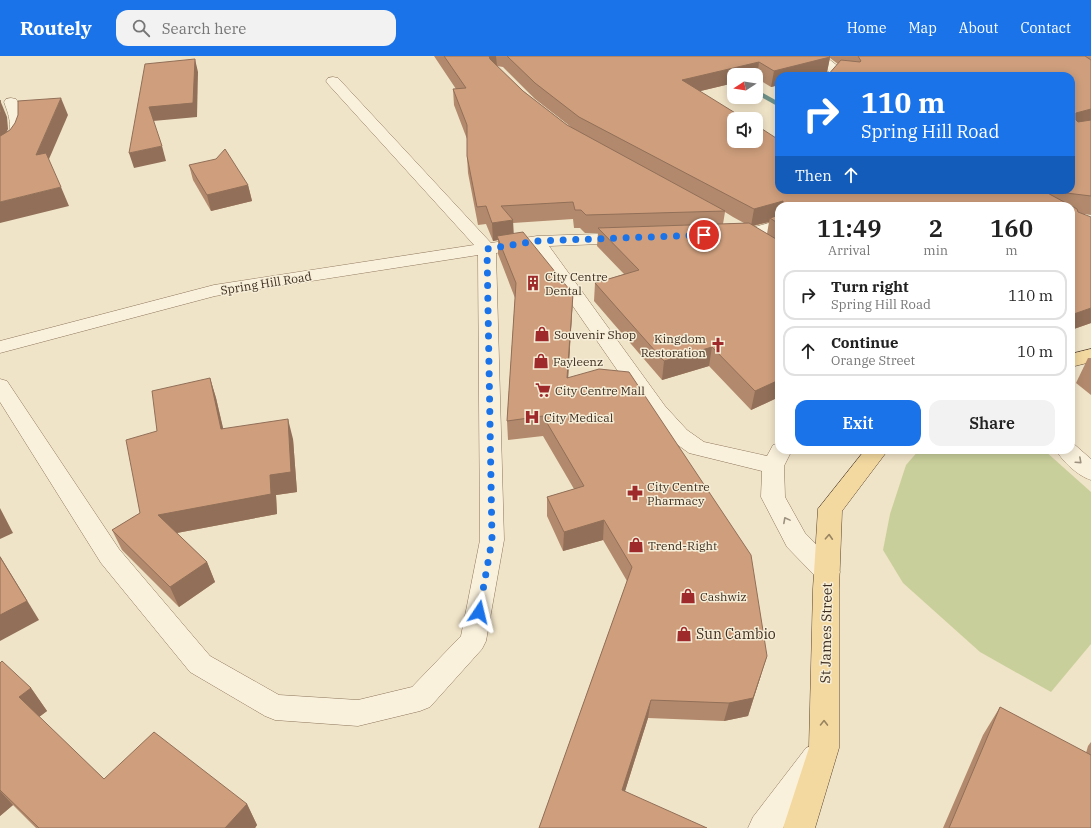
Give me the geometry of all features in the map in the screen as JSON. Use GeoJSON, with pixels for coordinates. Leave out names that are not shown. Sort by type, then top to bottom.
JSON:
{"type":"FeatureCollection","features":[{"type":"Feature","properties":{"kind":"main road"},"geometry":{"type":"LineString","coordinates":[[1075,360],[1091,355]]}},
{"type":"Feature","properties":{"kind":"main road","name":"St James Street"},"geometry":{"type":"LineString","coordinates":[[799,828],[824,748],[827,572],[830,509],[874,454]]}},
{"type":"Feature","properties":{"kind":"street"},"geometry":{"type":"LineString","coordinates":[[817,56],[834,70],[839,72]]}},
{"type":"Feature","properties":{"kind":"street"},"geometry":{"type":"LineString","coordinates":[[0,386],[110,556],[200,664],[275,707],[358,714],[420,698],[473,641],[492,540],[487,249],[334,81]]}},
{"type":"Feature","properties":{"kind":"street"},"geometry":{"type":"LineString","coordinates":[[0,151],[16,138],[19,122],[11,102]]}},
{"type":"Feature","properties":{"kind":"street"},"geometry":{"type":"LineString","coordinates":[[749,234],[775,226]]}},
{"type":"Feature","properties":{"kind":"street"},"geometry":{"type":"LineString","coordinates":[[720,227],[749,234],[767,245]]}},
{"type":"Feature","properties":{"kind":"street","name":"Spring Hill Road"},"geometry":{"type":"LineString","coordinates":[[0,347],[214,291],[537,241],[647,237]]}},
{"type":"Feature","properties":{"kind":"street"},"geometry":{"type":"LineString","coordinates":[[537,241],[657,411],[679,435],[697,448],[777,458],[774,497],[796,540],[827,572]]}},
{"type":"Feature","properties":{"kind":"street"},"geometry":{"type":"LineString","coordinates":[[1071,454],[1091,472]]}},
{"type":"Feature","properties":{"kind":"street"},"geometry":{"type":"LineString","coordinates":[[764,828],[824,748]]}},
{"type":"Feature","properties":{"kind":"green space"},"geometry":{"type":"Polygon","coordinates":[[[916,454],[1048,454],[1091,492],[1091,644],[1051,692],[980,652],[903,583],[883,550],[890,514],[906,465],[916,454]]]}},
{"type":"Feature","properties":{"kind":"building"},"geometry":{"type":"Polygon","coordinates":[[[444,56],[489,56],[490,59],[523,91],[567,125],[725,211],[586,215],[581,210],[575,210],[573,202],[501,206],[513,220],[492,223],[486,206],[477,207],[467,156],[467,125],[453,89],[466,88],[444,56]]]}},
{"type":"Feature","properties":{"kind":"building"},"geometry":{"type":"Polygon","coordinates":[[[507,56],[829,56],[830,57],[774,71],[759,62],[727,68],[727,69],[682,80],[734,112],[727,112],[727,148],[763,148],[763,130],[775,137],[775,194],[1049,194],[1064,202],[783,201],[754,209],[579,117],[535,83],[507,56]]]}},
{"type":"Feature","properties":{"kind":"building"},"geometry":{"type":"Polygon","coordinates":[[[858,56],[1085,56],[1091,60],[1091,109],[1076,113],[1076,120],[1078,122],[1091,120],[1091,196],[1075,194],[1075,72],[830,72],[841,60],[860,62],[861,61],[858,56]]]}},
{"type":"Feature","properties":{"kind":"building"},"geometry":{"type":"Polygon","coordinates":[[[195,59],[193,103],[149,107],[162,146],[129,153],[145,64],[195,59]]]}},
{"type":"Feature","properties":{"kind":"building"},"geometry":{"type":"Polygon","coordinates":[[[61,98],[36,155],[46,153],[61,187],[0,202],[0,136],[10,130],[15,123],[18,115],[18,101],[61,98]]]}},
{"type":"Feature","properties":{"kind":"building"},"geometry":{"type":"Polygon","coordinates":[[[225,149],[248,185],[207,195],[189,165],[216,159],[225,149]]]}},
{"type":"Feature","properties":{"kind":"building"},"geometry":{"type":"Polygon","coordinates":[[[1075,208],[1078,212],[1091,217],[1091,308],[1075,314],[1075,208]]]}},
{"type":"Feature","properties":{"kind":"building"},"geometry":{"type":"Polygon","coordinates":[[[775,216],[775,221],[770,218],[775,216]]]}},
{"type":"Feature","properties":{"kind":"building"},"geometry":{"type":"Polygon","coordinates":[[[749,223],[775,238],[775,382],[755,391],[712,347],[664,361],[595,283],[639,270],[598,228],[749,223]]]}},
{"type":"Feature","properties":{"kind":"building"},"geometry":{"type":"Polygon","coordinates":[[[523,232],[573,294],[567,378],[599,369],[629,372],[751,555],[767,656],[753,698],[729,703],[651,700],[622,790],[707,828],[539,828],[632,567],[604,520],[564,532],[547,497],[584,486],[543,416],[507,421],[516,283],[497,236],[523,232]]]}},
{"type":"Feature","properties":{"kind":"building"},"geometry":{"type":"Polygon","coordinates":[[[210,378],[221,429],[288,419],[291,472],[270,475],[271,494],[158,515],[207,562],[170,587],[112,530],[140,513],[126,440],[157,431],[152,391],[210,378]]]}},
{"type":"Feature","properties":{"kind":"building"},"geometry":{"type":"Polygon","coordinates":[[[0,557],[27,601],[0,615],[0,557]]]}},
{"type":"Feature","properties":{"kind":"building"},"geometry":{"type":"Polygon","coordinates":[[[2,661],[31,688],[19,697],[104,779],[154,732],[247,804],[225,828],[39,828],[0,790],[0,663],[2,661]]]}},
{"type":"Feature","properties":{"kind":"building"},"geometry":{"type":"Polygon","coordinates":[[[1000,707],[1091,755],[1091,828],[949,828],[1000,707]]]}},
{"type":"Feature","properties":{"kind":"waterway"},"geometry":{"type":"LineString","coordinates":[[763,95],[775,103]]}},
{"type":"Feature","properties":{"kind":"place","name":"City Centre Dental"},"geometry":{"type":"Point","coordinates":[533,283]}},
{"type":"Feature","properties":{"kind":"place","name":"Souvenir Shop"},"geometry":{"type":"Point","coordinates":[542,334]}},
{"type":"Feature","properties":{"kind":"place","name":"Kingdom Restoration"},"geometry":{"type":"Point","coordinates":[718,345]}},
{"type":"Feature","properties":{"kind":"place","name":"Fayleenz"},"geometry":{"type":"Point","coordinates":[541,361]}},
{"type":"Feature","properties":{"kind":"place","name":"City Centre Mall"},"geometry":{"type":"Point","coordinates":[543,390]}},
{"type":"Feature","properties":{"kind":"place","name":"City Medical"},"geometry":{"type":"Point","coordinates":[532,417]}},
{"type":"Feature","properties":{"kind":"place","name":"City Centre Pharmacy"},"geometry":{"type":"Point","coordinates":[635,493]}},
{"type":"Feature","properties":{"kind":"place","name":"Trend-Right"},"geometry":{"type":"Point","coordinates":[636,545]}},
{"type":"Feature","properties":{"kind":"place","name":"Cashwiz"},"geometry":{"type":"Point","coordinates":[688,596]}},
{"type":"Feature","properties":{"kind":"place","name":"Sun Cambio"},"geometry":{"type":"Point","coordinates":[684,634]}},
{"type":"Feature","properties":{"kind":"route"},"geometry":{"type":"LineString","coordinates":[[479,612],[492,540],[487,249],[537,241],[704,235]]}}]}
